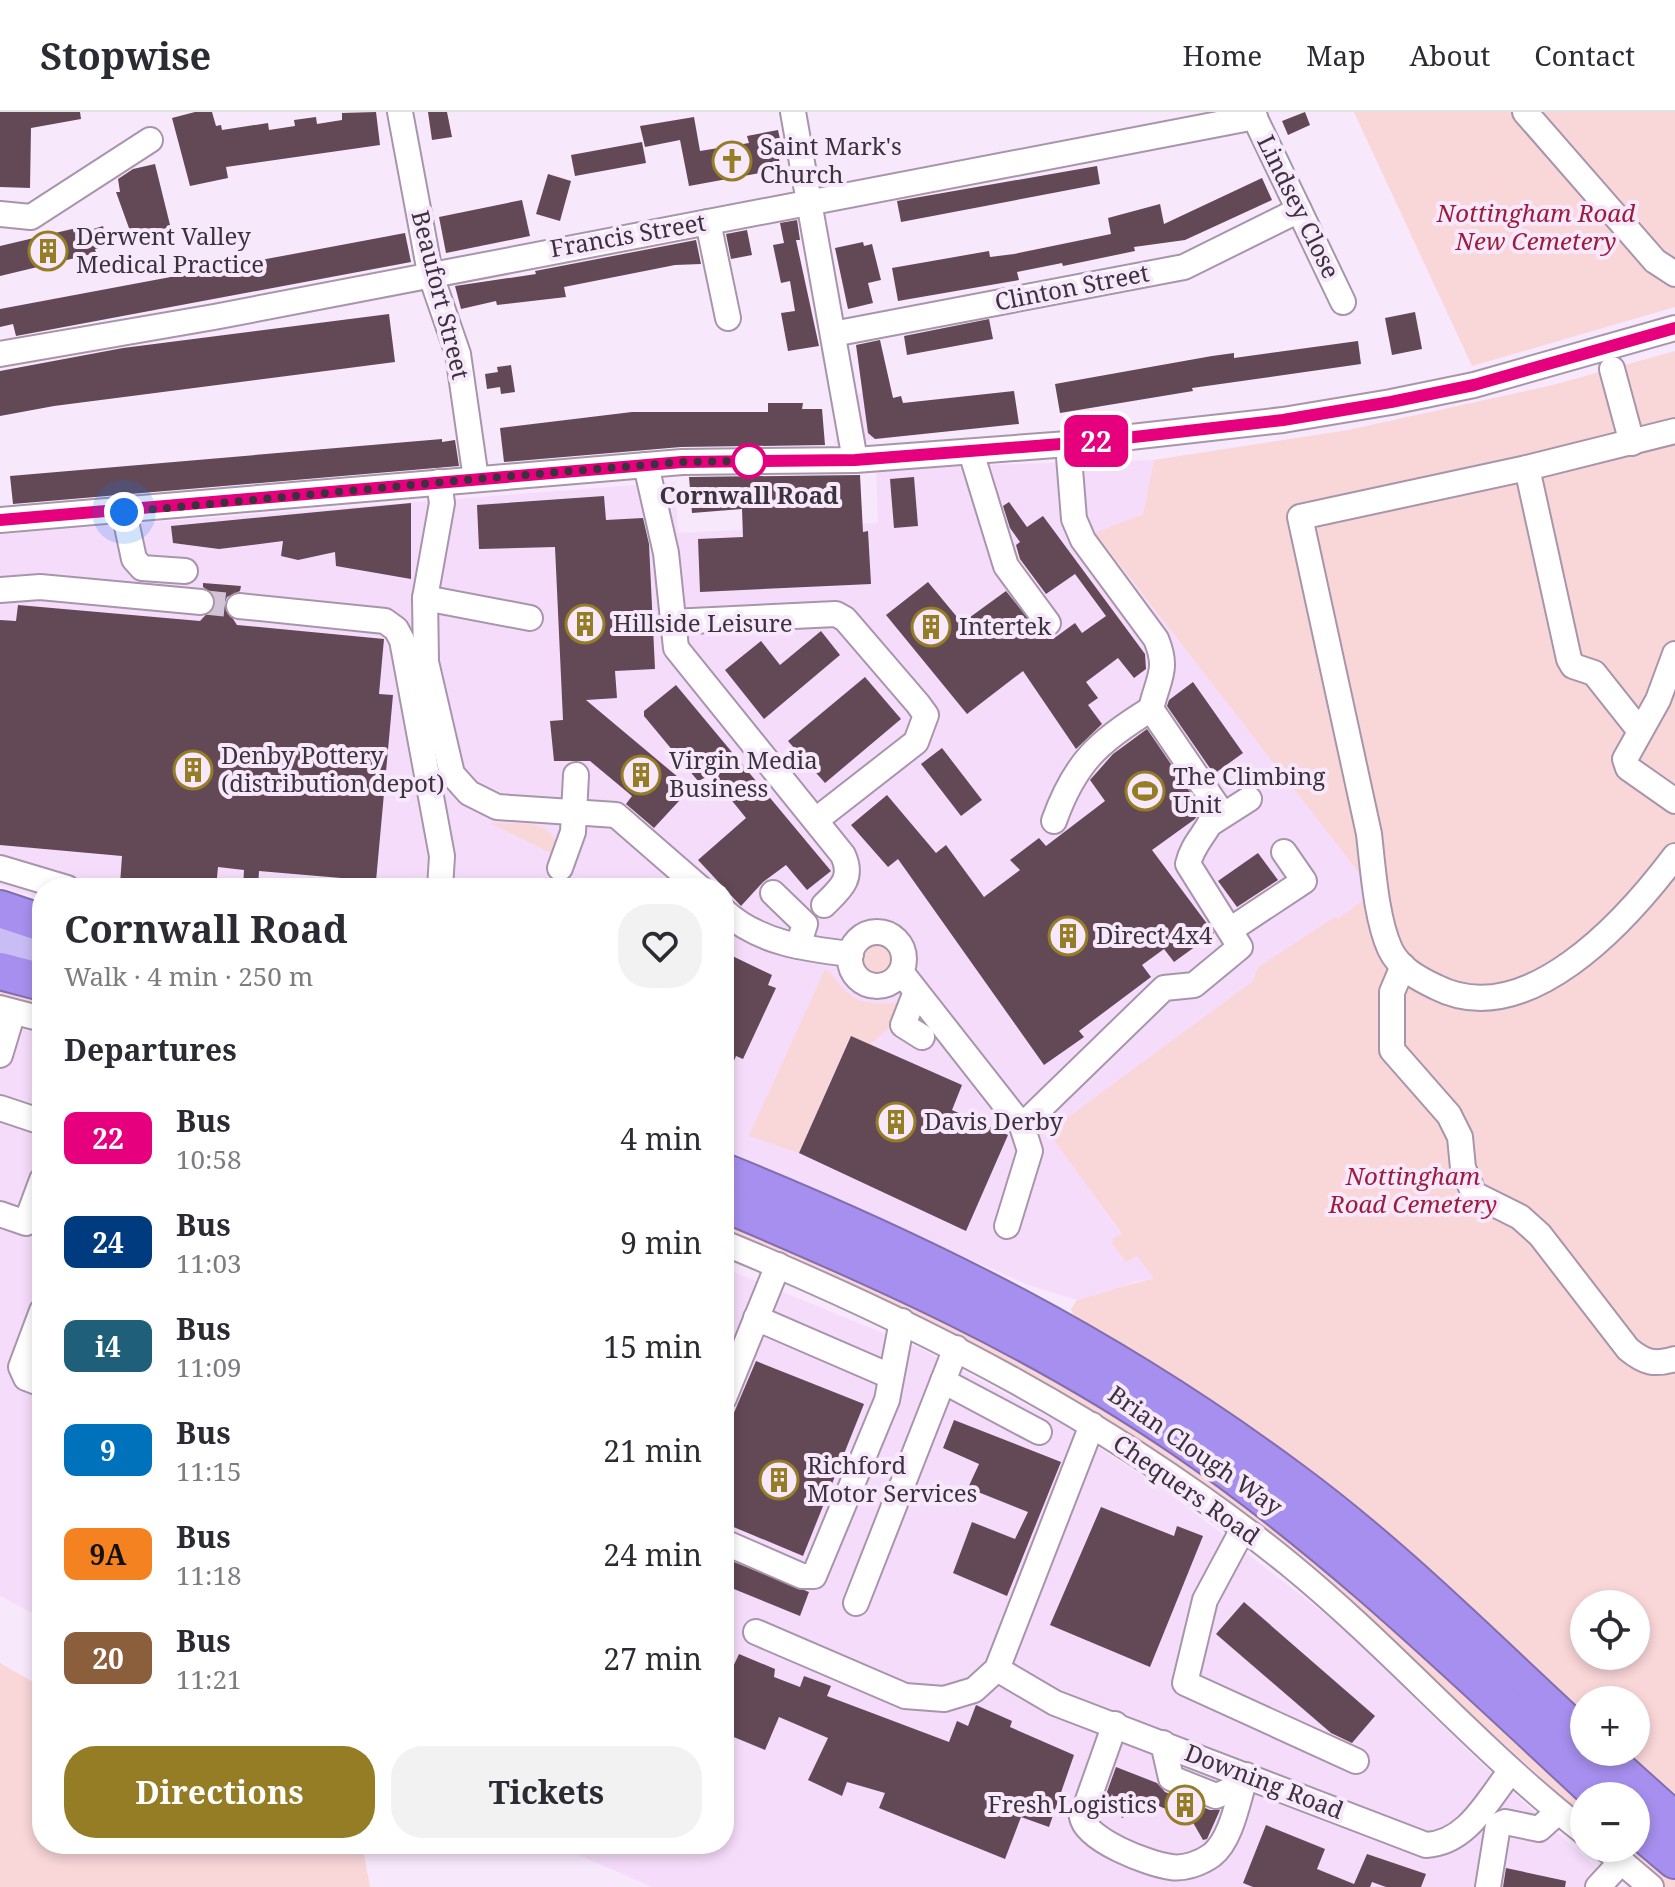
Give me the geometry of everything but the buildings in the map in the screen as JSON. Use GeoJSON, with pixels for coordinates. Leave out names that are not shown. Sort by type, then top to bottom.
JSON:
{"type":"FeatureCollection","features":[{"type":"Feature","properties":{"kind":"highway"},"geometry":{"type":"LineString","coordinates":[[0,909],[32,920]]}},
{"type":"Feature","properties":{"kind":"highway"},"geometry":{"type":"LineString","coordinates":[[0,971],[32,979]]}},
{"type":"Feature","properties":{"kind":"highway","name":"Brian Clough Way"},"geometry":{"type":"LineString","coordinates":[[734,1176],[941,1266],[1039,1315],[1162,1389],[1292,1480],[1354,1531],[1570,1726]]}},
{"type":"Feature","properties":{"kind":"highway","name":"Brian Clough Way"},"geometry":{"type":"LineString","coordinates":[[734,1207],[988,1322],[1072,1368],[1183,1439],[1288,1515],[1354,1570],[1586,1782]]}},
{"type":"Feature","properties":{"kind":"highway"},"geometry":{"type":"LineString","coordinates":[[1614,1766],[1675,1821]]}},
{"type":"Feature","properties":{"kind":"highway"},"geometry":{"type":"LineString","coordinates":[[1650,1839],[1675,1860]]}},
{"type":"Feature","properties":{"kind":"main road"},"geometry":{"type":"LineString","coordinates":[[0,940],[32,948]]}},
{"type":"Feature","properties":{"kind":"street","name":"Beaufort Street"},"geometry":{"type":"LineString","coordinates":[[400,112],[430,273],[458,354],[476,479]]}},
{"type":"Feature","properties":{"kind":"street"},"geometry":{"type":"LineString","coordinates":[[793,112],[855,460]]}},
{"type":"Feature","properties":{"kind":"street"},"geometry":{"type":"LineString","coordinates":[[1525,112],[1655,261],[1675,274]]}},
{"type":"Feature","properties":{"kind":"street","name":"Francis Street"},"geometry":{"type":"LineString","coordinates":[[0,354],[214,317],[1254,115]]}},
{"type":"Feature","properties":{"kind":"street","name":"Lindsey Close"},"geometry":{"type":"LineString","coordinates":[[1254,115],[1343,302]]}},
{"type":"Feature","properties":{"kind":"street"},"geometry":{"type":"LineString","coordinates":[[0,214],[31,217],[150,140]]}},
{"type":"Feature","properties":{"kind":"street","name":"Clinton Street"},"geometry":{"type":"LineString","coordinates":[[833,334],[1184,267],[1299,210]]}},
{"type":"Feature","properties":{"kind":"street"},"geometry":{"type":"LineString","coordinates":[[708,222],[728,318]]}},
{"type":"Feature","properties":{"kind":"street"},"geometry":{"type":"LineString","coordinates":[[0,520],[124,512],[646,465],[855,460],[971,452],[1283,420],[1474,385],[1675,328]]}},
{"type":"Feature","properties":{"kind":"street"},"geometry":{"type":"LineString","coordinates":[[1612,369],[1632,443]]}},
{"type":"Feature","properties":{"kind":"street"},"geometry":{"type":"LineString","coordinates":[[1675,431],[1527,468],[1300,517],[1369,834],[1374,878],[1390,949],[1410,974],[1448,993],[1485,999],[1518,992],[1552,975],[1586,952],[1648,892],[1675,856]]}},
{"type":"Feature","properties":{"kind":"street"},"geometry":{"type":"LineString","coordinates":[[1054,821],[1068,782],[1089,753],[1151,709],[1165,668],[1156,639],[1083,540],[1074,519],[1068,444]]}},
{"type":"Feature","properties":{"kind":"street"},"geometry":{"type":"LineString","coordinates":[[971,452],[1006,566],[1048,623]]}},
{"type":"Feature","properties":{"kind":"street"},"geometry":{"type":"LineString","coordinates":[[646,465],[666,553],[676,648],[843,855],[849,874],[845,884],[824,905]]}},
{"type":"Feature","properties":{"kind":"street"},"geometry":{"type":"LineString","coordinates":[[1527,468],[1569,659],[1573,666],[1594,673],[1640,731]]}},
{"type":"Feature","properties":{"kind":"street"},"geometry":{"type":"LineString","coordinates":[[439,482],[442,503],[425,598],[426,662],[446,758],[455,779],[476,799],[497,807],[616,815],[688,878]]}},
{"type":"Feature","properties":{"kind":"street"},"geometry":{"type":"LineString","coordinates":[[124,512],[134,559],[142,568],[185,571]]}},
{"type":"Feature","properties":{"kind":"street"},"geometry":{"type":"LineString","coordinates":[[0,590],[40,587],[201,602]]}},
{"type":"Feature","properties":{"kind":"street"},"geometry":{"type":"LineString","coordinates":[[425,598],[530,618]]}},
{"type":"Feature","properties":{"kind":"street"},"geometry":{"type":"LineString","coordinates":[[239,606],[385,621],[396,629],[402,640],[442,856],[441,878]]}},
{"type":"Feature","properties":{"kind":"street"},"geometry":{"type":"LineString","coordinates":[[671,622],[836,614],[845,619],[918,704],[926,715],[916,742],[816,820]]}},
{"type":"Feature","properties":{"kind":"street"},"geometry":{"type":"LineString","coordinates":[[1675,654],[1658,700],[1625,764],[1675,801]]}},
{"type":"Feature","properties":{"kind":"street"},"geometry":{"type":"LineString","coordinates":[[1022,1126],[1164,988],[1194,985],[1240,947],[1188,864],[1191,851],[1228,810],[1151,709]]}},
{"type":"Feature","properties":{"kind":"street"},"geometry":{"type":"LineString","coordinates":[[560,868],[569,851],[576,775]]}},
{"type":"Feature","properties":{"kind":"street"},"geometry":{"type":"LineString","coordinates":[[1230,930],[1304,881],[1284,852]]}},
{"type":"Feature","properties":{"kind":"street"},"geometry":{"type":"LineString","coordinates":[[0,868],[34,878]]}},
{"type":"Feature","properties":{"kind":"street"},"geometry":{"type":"LineString","coordinates":[[773,893],[805,924],[798,946]]}},
{"type":"Feature","properties":{"kind":"street"},"geometry":{"type":"LineString","coordinates":[[734,918],[751,931],[798,946],[851,954]]}},
{"type":"Feature","properties":{"kind":"street"},"geometry":{"type":"LineString","coordinates":[[866,935],[890,935],[904,955],[901,972],[889,983],[872,986],[858,978],[851,954],[866,935]]}},
{"type":"Feature","properties":{"kind":"street"},"geometry":{"type":"LineString","coordinates":[[1403,966],[1392,992],[1392,1050],[1401,1064],[1449,1115],[1460,1137],[1463,1168],[1474,1194],[1520,1217],[1540,1235],[1628,1349],[1643,1361],[1658,1364],[1675,1359]]}},
{"type":"Feature","properties":{"kind":"street"},"geometry":{"type":"LineString","coordinates":[[901,972],[1022,1126],[1030,1151],[1007,1226]]}},
{"type":"Feature","properties":{"kind":"street"},"geometry":{"type":"LineString","coordinates":[[916,992],[903,1025],[922,1037]]}},
{"type":"Feature","properties":{"kind":"street"},"geometry":{"type":"LineString","coordinates":[[0,1055],[6,1010],[32,1016]]}},
{"type":"Feature","properties":{"kind":"street"},"geometry":{"type":"LineString","coordinates":[[0,1108],[32,1119]]}},
{"type":"Feature","properties":{"kind":"street"},"geometry":{"type":"LineString","coordinates":[[0,1214],[26,1223],[32,1207]]}},
{"type":"Feature","properties":{"kind":"street","name":"Chequers Road"},"geometry":{"type":"LineString","coordinates":[[734,1247],[902,1321],[1092,1425],[1243,1529],[1323,1595],[1510,1772],[1570,1821]]}},
{"type":"Feature","properties":{"kind":"street"},"geometry":{"type":"LineString","coordinates":[[734,1373],[778,1265]]}},
{"type":"Feature","properties":{"kind":"street"},"geometry":{"type":"LineString","coordinates":[[756,1318],[890,1376]]}},
{"type":"Feature","properties":{"kind":"street"},"geometry":{"type":"LineString","coordinates":[[734,1546],[802,1576],[814,1576],[887,1400],[902,1321]]}},
{"type":"Feature","properties":{"kind":"street"},"geometry":{"type":"LineString","coordinates":[[32,1338],[21,1367],[26,1378],[32,1380]]}},
{"type":"Feature","properties":{"kind":"street"},"geometry":{"type":"LineString","coordinates":[[856,1603],[956,1348]]}},
{"type":"Feature","properties":{"kind":"street"},"geometry":{"type":"LineString","coordinates":[[943,1381],[1039,1432]]}},
{"type":"Feature","properties":{"kind":"street"},"geometry":{"type":"LineString","coordinates":[[756,1632],[905,1696],[944,1699],[974,1690],[997,1669],[1092,1425]]}},
{"type":"Feature","properties":{"kind":"street"},"geometry":{"type":"LineString","coordinates":[[1243,1529],[1205,1600],[1185,1683],[1356,1761]]}},
{"type":"Feature","properties":{"kind":"street","name":"Downing Road"},"geometry":{"type":"LineString","coordinates":[[997,1669],[1055,1703],[1163,1743],[1245,1780],[1426,1845],[1442,1844],[1459,1836],[1510,1772]]}},
{"type":"Feature","properties":{"kind":"street"},"geometry":{"type":"LineString","coordinates":[[1115,1724],[1082,1817],[1090,1831],[1131,1855],[1172,1867],[1195,1864],[1209,1857],[1223,1840],[1245,1780]]}},
{"type":"Feature","properties":{"kind":"street"},"geometry":{"type":"LineString","coordinates":[[1488,1887],[1498,1825],[1505,1822],[1539,1829],[1558,1812]]}},
{"type":"Feature","properties":{"kind":"street"},"geometry":{"type":"LineString","coordinates":[[1598,1887],[1610,1862]]}},
{"type":"Feature","properties":{"kind":"street"},"geometry":{"type":"LineString","coordinates":[[1622,1862],[1651,1887]]}},
{"type":"Feature","properties":{"kind":"shaded area"},"geometry":{"type":"Polygon","coordinates":[[[875,391],[885,438],[834,445],[839,432],[832,398],[875,391]]]}},
{"type":"Feature","properties":{"kind":"shaded area"},"geometry":{"type":"Polygon","coordinates":[[[1154,460],[1143,514],[1095,534],[1375,892],[1049,1132],[1122,1235],[1113,1238],[1112,1244],[1125,1261],[1148,1250],[1169,1278],[1136,1281],[1107,1293],[1077,1300],[1028,1285],[734,1154],[734,878],[32,878],[32,896],[0,886],[0,534],[675,482],[678,533],[878,523],[876,468],[1154,460]]]}},
{"type":"Feature","properties":{"kind":"shaded area"},"geometry":{"type":"Polygon","coordinates":[[[0,1022],[32,1032],[32,1613],[0,1596],[0,1022]]]}},
{"type":"Feature","properties":{"kind":"shaded area"},"geometry":{"type":"Polygon","coordinates":[[[734,1272],[922,1349],[1064,1425],[1169,1493],[1338,1624],[1484,1766],[1570,1844],[1570,1862],[1590,1862],[1617,1887],[652,1887],[576,1854],[734,1854],[734,1272]]]}},
{"type":"Feature","properties":{"kind":"green space","name":"Nottingham Road New Cemetery"},"geometry":{"type":"Polygon","coordinates":[[[1354,112],[1675,112],[1675,307],[1472,366],[1354,112]]]}},
{"type":"Feature","properties":{"kind":"green space","name":"Nottingham Road Cemetery"},"geometry":{"type":"Polygon","coordinates":[[[1675,351],[1675,1807],[1630,1766],[1650,1766],[1650,1686],[1570,1686],[1570,1714],[1075,1319],[1071,1309],[1077,1300],[1154,1279],[1137,1256],[1126,1262],[1112,1244],[1113,1238],[1122,1234],[1048,1132],[1253,981],[1258,967],[1335,917],[1338,919],[1374,892],[1095,533],[1143,514],[1154,460],[1348,430],[1553,385],[1675,351]]]}},
{"type":"Feature","properties":{"kind":"green space"},"geometry":{"type":"Polygon","coordinates":[[[490,823],[527,824],[544,828],[556,841],[555,855],[490,823]]]}},
{"type":"Feature","properties":{"kind":"green space"},"geometry":{"type":"Polygon","coordinates":[[[878,943],[890,948],[895,960],[890,972],[878,977],[866,972],[861,960],[866,948],[878,943]]]}},
{"type":"Feature","properties":{"kind":"green space"},"geometry":{"type":"Polygon","coordinates":[[[825,969],[845,990],[861,1000],[906,1002],[893,1024],[870,1045],[850,1036],[799,1153],[749,1136],[825,969]]]}},
{"type":"Feature","properties":{"kind":"green space"},"geometry":{"type":"Polygon","coordinates":[[[0,983],[32,991],[32,1005],[0,997],[0,983]]]}},
{"type":"Feature","properties":{"kind":"green space"},"geometry":{"type":"Polygon","coordinates":[[[734,1222],[1077,1386],[1306,1547],[1570,1785],[1570,1803],[1386,1638],[1256,1528],[734,1236],[734,1222]]]}},
{"type":"Feature","properties":{"kind":"green space"},"geometry":{"type":"Polygon","coordinates":[[[0,1663],[32,1681],[32,1854],[364,1854],[370,1887],[0,1887],[0,1663]]]}},
{"type":"Feature","properties":{"kind":"green space"},"geometry":{"type":"Polygon","coordinates":[[[1650,1857],[1675,1879],[1675,1887],[1664,1887],[1637,1862],[1650,1862],[1650,1857]]]}},
{"type":"Feature","properties":{"kind":"tunnel"},"geometry":{"type":"LineString","coordinates":[[201,602],[239,606]]}},
{"type":"Feature","properties":{"kind":"bus line","name":"22"},"geometry":{"type":"LineString","coordinates":[[0,520],[124,512],[682,462],[855,460],[995,450],[1283,420],[1474,385],[1675,328]]}},
{"type":"Feature","properties":{"kind":"place","name":"Saint Mark's Church"},"geometry":{"type":"Point","coordinates":[732,161]}},
{"type":"Feature","properties":{"kind":"place","name":"Derwent Valley Medical Practice"},"geometry":{"type":"Point","coordinates":[48,251]}},
{"type":"Feature","properties":{"kind":"place","name":"Cornwall Road"},"geometry":{"type":"Point","coordinates":[749,461]}},
{"type":"Feature","properties":{"kind":"place","name":"Hillside Leisure"},"geometry":{"type":"Point","coordinates":[585,624]}},
{"type":"Feature","properties":{"kind":"place","name":"Intertek"},"geometry":{"type":"Point","coordinates":[931,627]}},
{"type":"Feature","properties":{"kind":"place","name":"Denby Pottery (distribution depot)"},"geometry":{"type":"Point","coordinates":[193,770]}},
{"type":"Feature","properties":{"kind":"place","name":"Virgin Media Business"},"geometry":{"type":"Point","coordinates":[641,775]}},
{"type":"Feature","properties":{"kind":"place","name":"The Climbing Unit"},"geometry":{"type":"Point","coordinates":[1145,791]}},
{"type":"Feature","properties":{"kind":"place","name":"Direct 4x4"},"geometry":{"type":"Point","coordinates":[1068,936]}},
{"type":"Feature","properties":{"kind":"place","name":"Davis Derby"},"geometry":{"type":"Point","coordinates":[896,1122]}},
{"type":"Feature","properties":{"kind":"place","name":"Richford Motor Services"},"geometry":{"type":"Point","coordinates":[779,1480]}},
{"type":"Feature","properties":{"kind":"place","name":"Fresh Logistics"},"geometry":{"type":"Point","coordinates":[1185,1805]}},
{"type":"Feature","properties":{"kind":"route"},"geometry":{"type":"LineString","coordinates":[[124,512],[682,462],[749,461]]}}]}
